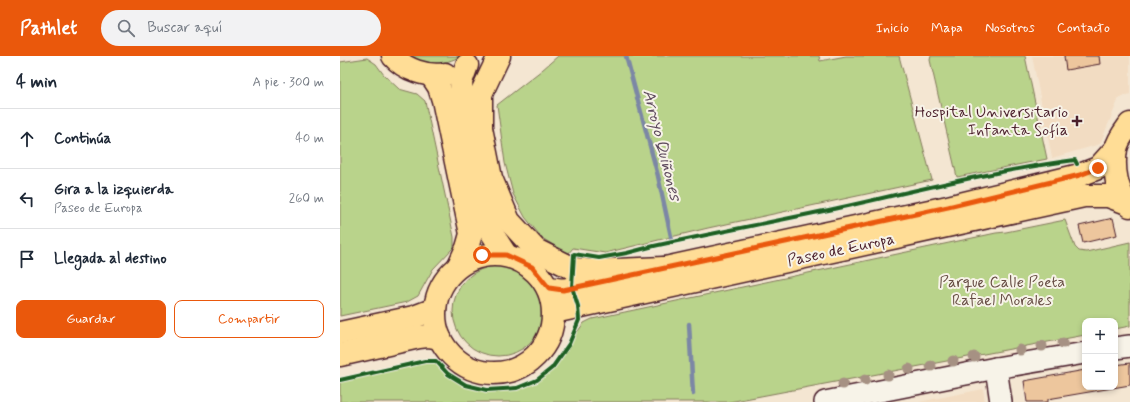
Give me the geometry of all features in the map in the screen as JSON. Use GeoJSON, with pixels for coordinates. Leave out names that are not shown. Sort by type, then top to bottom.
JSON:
{"type":"FeatureCollection","features":[{"type":"Feature","properties":{"kind":"main road"},"geometry":{"type":"LineString","coordinates":[[393,56],[408,68],[422,74],[431,75],[443,75],[453,72],[472,60]]}},
{"type":"Feature","properties":{"kind":"main road"},"geometry":{"type":"LineString","coordinates":[[500,56],[481,94],[481,128],[491,178],[509,221],[536,250],[574,269],[592,271],[664,268]]}},
{"type":"Feature","properties":{"kind":"main road"},"geometry":{"type":"LineString","coordinates":[[472,60],[461,82],[462,97],[490,230],[506,255]]}},
{"type":"Feature","properties":{"kind":"main road"},"geometry":{"type":"LineString","coordinates":[[431,75],[439,87],[443,100],[471,234],[467,248],[459,265],[447,277],[438,292],[435,308],[436,323],[440,338],[450,353],[464,365],[481,372],[505,372],[516,369],[532,360],[544,347],[552,330],[554,312],[553,300],[549,288],[532,267],[506,255],[482,255],[459,265]]}},
{"type":"Feature","properties":{"kind":"main road"},"geometry":{"type":"LineString","coordinates":[[1128,204],[1118,187],[1116,148],[1120,138],[1130,124]]}},
{"type":"Feature","properties":{"kind":"main road","name":"Paseo de Europa"},"geometry":{"type":"LineString","coordinates":[[549,288],[563,290],[948,207],[1080,175],[1098,168],[1116,148]]}},
{"type":"Feature","properties":{"kind":"main road","name":"Paseo de Europa"},"geometry":{"type":"LineString","coordinates":[[554,312],[1084,196],[1108,196],[1128,204]]}},
{"type":"Feature","properties":{"kind":"main road"},"geometry":{"type":"LineString","coordinates":[[340,333],[414,317],[435,308]]}},
{"type":"Feature","properties":{"kind":"main road"},"geometry":{"type":"LineString","coordinates":[[340,355],[418,337],[428,336],[440,338]]}},
{"type":"Feature","properties":{"kind":"street"},"geometry":{"type":"LineString","coordinates":[[1118,348],[1130,346]]}},
{"type":"Feature","properties":{"kind":"street"},"geometry":{"type":"LineString","coordinates":[[825,402],[996,368],[1082,354]]}},
{"type":"Feature","properties":{"kind":"street"},"geometry":{"type":"LineString","coordinates":[[996,368],[1001,402]]}},
{"type":"Feature","properties":{"kind":"shaded area","name":"Hospital Universitario Infanta Sofía"},"geometry":{"type":"Polygon","coordinates":[[[1032,56],[1130,56],[1130,94],[1119,98],[1100,144],[1052,158],[1032,56]]]}},
{"type":"Feature","properties":{"kind":"shaded area"},"geometry":{"type":"Polygon","coordinates":[[[983,389],[985,402],[919,402],[983,389]]]}},
{"type":"Feature","properties":{"kind":"green space"},"geometry":{"type":"Polygon","coordinates":[[[409,56],[461,56],[435,64],[415,60],[409,56]]]}},
{"type":"Feature","properties":{"kind":"green space"},"geometry":{"type":"Polygon","coordinates":[[[558,56],[819,56],[820,61],[846,56],[899,56],[932,180],[708,228],[605,253],[573,248],[568,254],[542,238],[525,217],[513,194],[505,163],[497,105],[558,56]]]}},
{"type":"Feature","properties":{"kind":"green space"},"geometry":{"type":"Polygon","coordinates":[[[931,56],[1025,56],[1047,159],[957,177],[930,60],[931,56]]]}},
{"type":"Feature","properties":{"kind":"green space"},"geometry":{"type":"Polygon","coordinates":[[[367,58],[376,64],[384,75],[399,89],[417,94],[425,101],[454,237],[454,247],[433,269],[418,296],[407,302],[340,316],[340,62],[367,58]]]}},
{"type":"Feature","properties":{"kind":"green space","name":"Parque Calle Poeta Rafael Morales"},"geometry":{"type":"Polygon","coordinates":[[[1065,220],[1075,247],[1079,251],[1086,252],[1130,242],[1130,326],[1118,328],[1118,318],[1082,318],[1082,336],[729,402],[340,402],[340,380],[425,361],[436,361],[454,378],[467,385],[478,388],[501,391],[524,386],[544,376],[556,363],[584,323],[592,319],[1065,220]]]}},
{"type":"Feature","properties":{"kind":"green space"},"geometry":{"type":"Polygon","coordinates":[[[498,266],[515,270],[530,279],[539,294],[543,311],[539,328],[530,343],[515,352],[498,356],[481,352],[466,343],[457,328],[453,311],[457,294],[466,279],[481,270],[498,266]]]}},
{"type":"Feature","properties":{"kind":"building"},"geometry":{"type":"Polygon","coordinates":[[[1064,56],[1099,56],[1100,64],[1066,70],[1064,56]]]}},
{"type":"Feature","properties":{"kind":"building"},"geometry":{"type":"Polygon","coordinates":[[[1113,218],[1117,235],[1083,243],[1079,226],[1113,218]]]}},
{"type":"Feature","properties":{"kind":"building"},"geometry":{"type":"Polygon","coordinates":[[[1130,363],[1130,385],[1118,387],[1118,365],[1130,363]]]}},
{"type":"Feature","properties":{"kind":"building"},"geometry":{"type":"Polygon","coordinates":[[[1082,371],[1082,390],[1101,390],[1048,399],[1048,402],[1027,402],[1024,381],[1082,371]]]}},
{"type":"Feature","properties":{"kind":"waterway","name":"Arroyo Quiñones"},"geometry":{"type":"LineString","coordinates":[[626,56],[658,176],[672,241]]}},
{"type":"Feature","properties":{"kind":"waterway","name":"Arroyo Quiñones"},"geometry":{"type":"LineString","coordinates":[[689,324],[693,394]]}},
{"type":"Feature","properties":{"kind":"cycle path"},"geometry":{"type":"LineString","coordinates":[[340,380],[425,361],[436,361],[448,374],[466,385],[487,390],[517,388],[537,380],[552,368],[569,344],[579,320],[578,306],[572,287],[574,254],[599,258],[627,253],[989,174],[1075,160],[1077,164]]}},
{"type":"Feature","properties":{"kind":"place","name":"Hospital Universitario Infanta Sofía"},"geometry":{"type":"Point","coordinates":[1077,121]}},
{"type":"Feature","properties":{"kind":"route"},"geometry":{"type":"LineString","coordinates":[[482,255],[506,255],[532,267],[549,288],[563,290],[948,207],[1080,175],[1098,168]]}}]}
